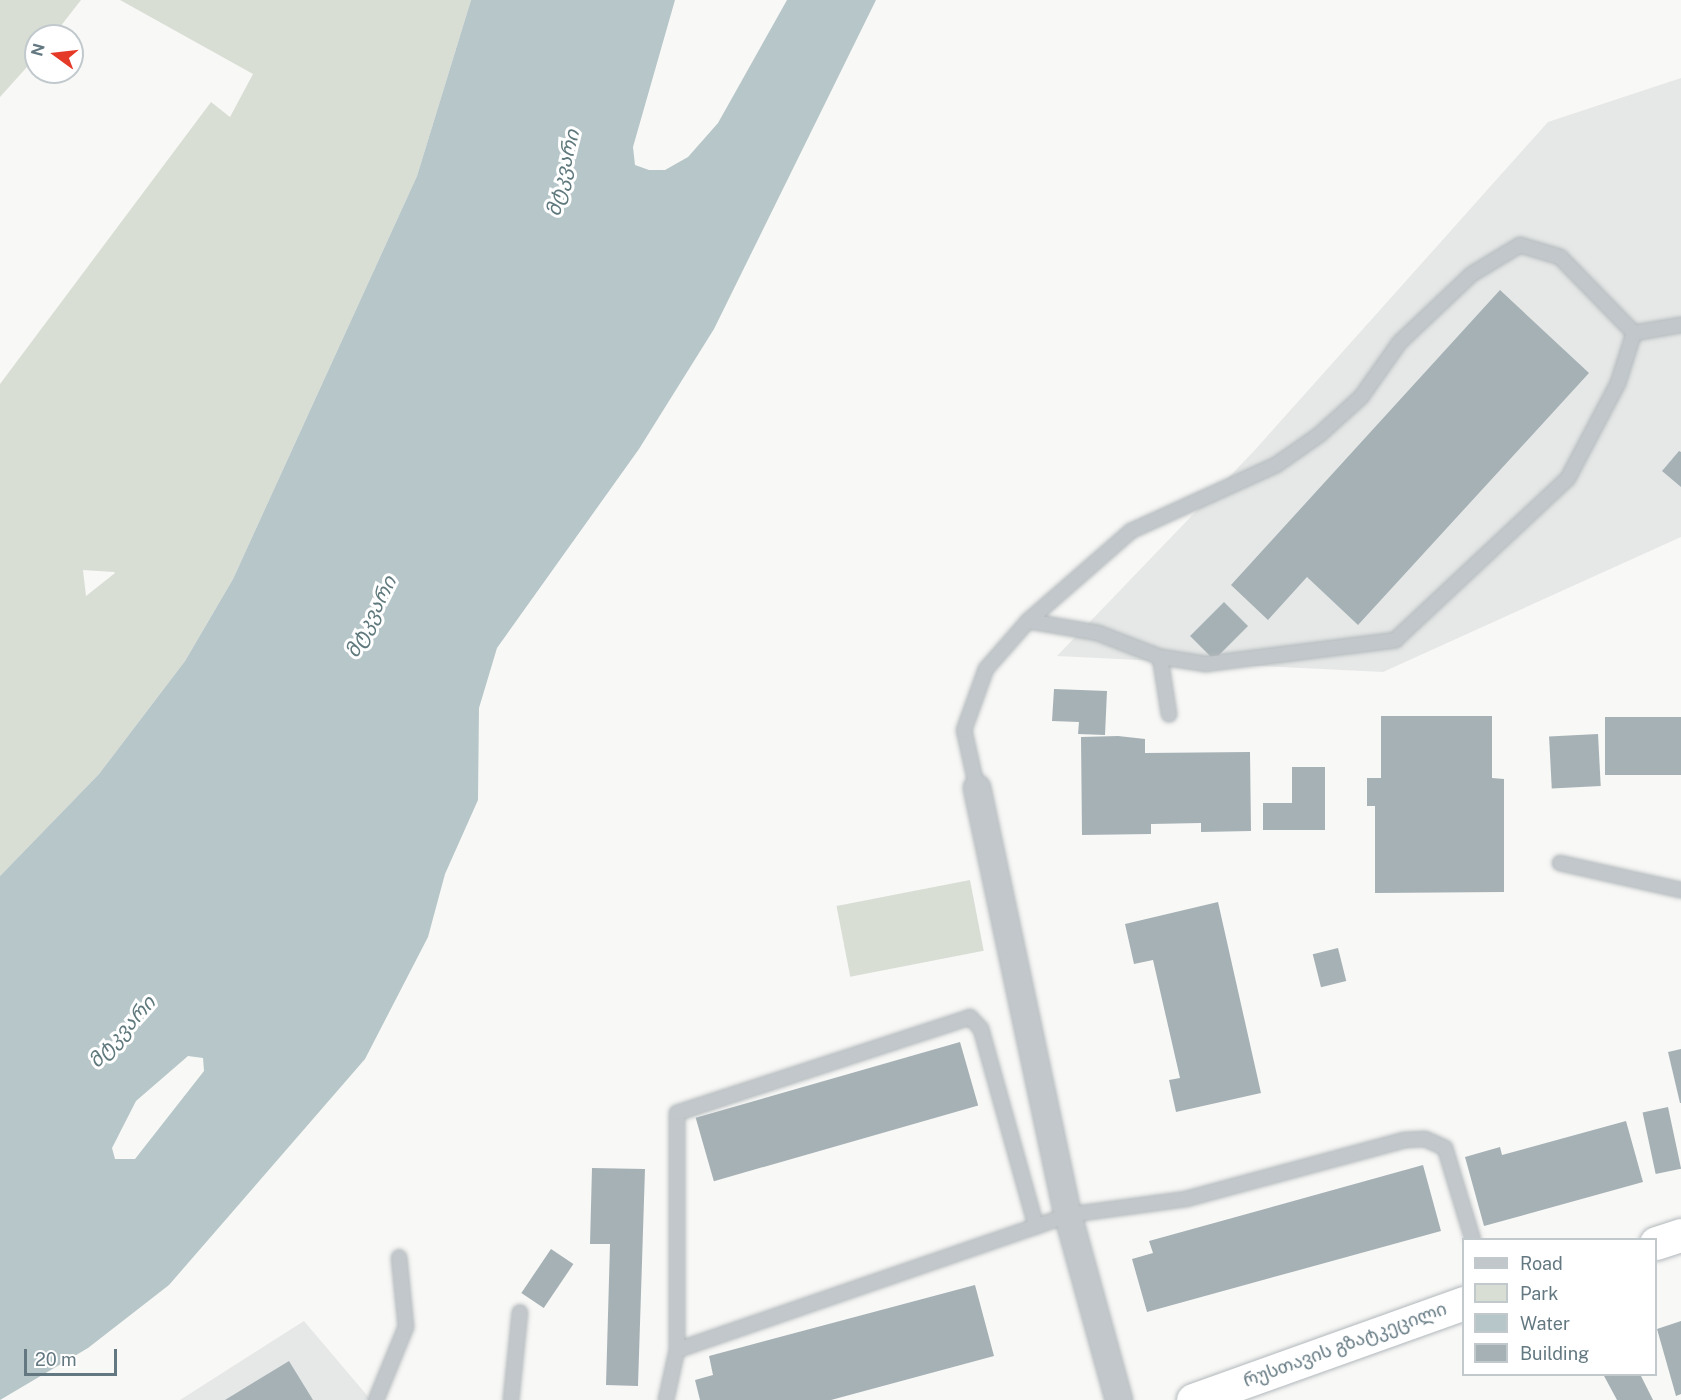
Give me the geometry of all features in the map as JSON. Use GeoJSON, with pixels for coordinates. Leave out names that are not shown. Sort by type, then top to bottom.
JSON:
{"type":"FeatureCollection","features":[{"type":"Feature","properties":{"kind":"highway"},"geometry":{"type":"LineString","coordinates":[[1657,1243],[1681,1235]]}},
{"type":"Feature","properties":{"kind":"highway","name":"რუსთავის გზატკეცილი"},"geometry":{"type":"LineString","coordinates":[[1193,1400],[1462,1304]]}},
{"type":"Feature","properties":{"kind":"street"},"geometry":{"type":"LineString","coordinates":[[977,788],[1068,1215],[1119,1400]]}},
{"type":"Feature","properties":{"kind":"lane"},"geometry":{"type":"LineString","coordinates":[[977,788],[964,730],[986,669],[1028,621],[1131,531],[1276,465],[1319,435],[1361,397],[1400,342],[1464,281],[1520,245],[1560,257],[1634,333]]}},
{"type":"Feature","properties":{"kind":"lane"},"geometry":{"type":"LineString","coordinates":[[1634,333],[1681,325]]}},
{"type":"Feature","properties":{"kind":"lane"},"geometry":{"type":"LineString","coordinates":[[1028,621],[1098,633],[1160,657],[1206,664],[1395,640],[1568,478],[1618,383],[1634,333]]}},
{"type":"Feature","properties":{"kind":"lane"},"geometry":{"type":"LineString","coordinates":[[1160,657],[1169,714]]}},
{"type":"Feature","properties":{"kind":"lane"},"geometry":{"type":"LineString","coordinates":[[1560,862],[1681,890]]}},
{"type":"Feature","properties":{"kind":"lane"},"geometry":{"type":"LineString","coordinates":[[666,1400],[676,1350],[677,1113],[970,1017],[981,1029],[1036,1226]]}},
{"type":"Feature","properties":{"kind":"lane"},"geometry":{"type":"LineString","coordinates":[[676,1350],[1068,1215],[1186,1199],[1404,1140],[1425,1139],[1445,1148],[1473,1238]]}},
{"type":"Feature","properties":{"kind":"lane"},"geometry":{"type":"LineString","coordinates":[[376,1400],[406,1327],[399,1257]]}},
{"type":"Feature","properties":{"kind":"lane"},"geometry":{"type":"LineString","coordinates":[[511,1400],[520,1312]]}},
{"type":"Feature","properties":{"kind":"shaded area"},"geometry":{"type":"Polygon","coordinates":[[[1681,78],[1681,537],[1383,672],[1057,656],[1254,451],[1548,122],[1681,78]]]}},
{"type":"Feature","properties":{"kind":"shaded area"},"geometry":{"type":"Polygon","coordinates":[[[304,1321],[371,1400],[180,1400],[304,1321]]]}},
{"type":"Feature","properties":{"kind":"green space"},"geometry":{"type":"Polygon","coordinates":[[[0,0],[81,0],[62,24],[24,24],[24,70],[0,97],[0,0]]]}},
{"type":"Feature","properties":{"kind":"green space"},"geometry":{"type":"Polygon","coordinates":[[[120,0],[471,0],[417,176],[233,579],[185,661],[99,774],[0,876],[0,384],[211,102],[230,117],[253,74],[120,0]],[[83,570],[86,596],[115,573],[83,570]]]}},
{"type":"Feature","properties":{"kind":"green space"},"geometry":{"type":"Polygon","coordinates":[[[970,880],[984,951],[850,977],[836,906],[970,880]]]}},
{"type":"Feature","properties":{"kind":"water","name":"მტკვარი"},"geometry":{"type":"Polygon","coordinates":[[[471,0],[675,0],[633,147],[635,165],[649,170],[665,170],[688,157],[718,123],[787,0],[876,0],[714,329],[639,449],[497,648],[479,708],[478,800],[445,874],[428,937],[365,1059],[169,1285],[88,1348],[0,1400],[0,876],[99,774],[185,661],[233,579],[417,176],[471,0]],[[188,1056],[136,1101],[112,1148],[115,1159],[135,1159],[204,1071],[203,1058],[188,1056]]]}},
{"type":"Feature","properties":{"kind":"building"},"geometry":{"type":"Polygon","coordinates":[[[1500,290],[1589,373],[1358,625],[1307,577],[1268,620],[1231,585],[1500,290]]]}},
{"type":"Feature","properties":{"kind":"building"},"geometry":{"type":"Polygon","coordinates":[[[1679,451],[1681,452],[1681,487],[1662,471],[1679,451]]]}},
{"type":"Feature","properties":{"kind":"building"},"geometry":{"type":"Polygon","coordinates":[[[1224,602],[1248,626],[1214,660],[1190,636],[1224,602]]]}},
{"type":"Feature","properties":{"kind":"building"},"geometry":{"type":"Polygon","coordinates":[[[1054,689],[1107,691],[1105,735],[1078,734],[1079,722],[1052,721],[1054,689]]]}},
{"type":"Feature","properties":{"kind":"building"},"geometry":{"type":"Polygon","coordinates":[[[1381,716],[1492,716],[1492,778],[1504,779],[1504,892],[1375,893],[1375,806],[1367,806],[1367,778],[1381,778],[1381,716]]]}},
{"type":"Feature","properties":{"kind":"building"},"geometry":{"type":"Polygon","coordinates":[[[1605,717],[1681,717],[1681,775],[1605,775],[1605,717]]]}},
{"type":"Feature","properties":{"kind":"building"},"geometry":{"type":"Polygon","coordinates":[[[1598,734],[1601,786],[1552,788],[1549,737],[1598,734]]]}},
{"type":"Feature","properties":{"kind":"building"},"geometry":{"type":"Polygon","coordinates":[[[1118,736],[1145,739],[1145,753],[1250,752],[1251,831],[1201,832],[1201,823],[1151,824],[1151,834],[1082,835],[1081,737],[1118,736]]]}},
{"type":"Feature","properties":{"kind":"building"},"geometry":{"type":"Polygon","coordinates":[[[1292,767],[1325,767],[1325,830],[1263,830],[1263,803],[1292,803],[1292,767]]]}},
{"type":"Feature","properties":{"kind":"building"},"geometry":{"type":"Polygon","coordinates":[[[1218,902],[1261,1093],[1176,1112],[1169,1080],[1180,1078],[1153,960],[1134,964],[1125,924],[1218,902]]]}},
{"type":"Feature","properties":{"kind":"building"},"geometry":{"type":"Polygon","coordinates":[[[1338,948],[1346,981],[1321,987],[1313,954],[1338,948]]]}},
{"type":"Feature","properties":{"kind":"building"},"geometry":{"type":"Polygon","coordinates":[[[960,1042],[978,1105],[714,1181],[696,1118],[960,1042]]]}},
{"type":"Feature","properties":{"kind":"building"},"geometry":{"type":"Polygon","coordinates":[[[1681,1049],[1681,1103],[1680,1103],[1668,1052],[1681,1049]]]}},
{"type":"Feature","properties":{"kind":"building"},"geometry":{"type":"Polygon","coordinates":[[[1668,1107],[1681,1169],[1656,1174],[1643,1112],[1668,1107]]]}},
{"type":"Feature","properties":{"kind":"building"},"geometry":{"type":"Polygon","coordinates":[[[1626,1121],[1643,1182],[1484,1226],[1465,1157],[1500,1147],[1502,1155],[1626,1121]]]}},
{"type":"Feature","properties":{"kind":"building"},"geometry":{"type":"Polygon","coordinates":[[[1423,1165],[1441,1231],[1147,1312],[1132,1259],[1153,1253],[1149,1241],[1423,1165]]]}},
{"type":"Feature","properties":{"kind":"building"},"geometry":{"type":"Polygon","coordinates":[[[592,1168],[645,1169],[638,1386],[606,1385],[610,1244],[590,1244],[592,1168]]]}},
{"type":"Feature","properties":{"kind":"building"},"geometry":{"type":"Polygon","coordinates":[[[551,1249],[573,1264],[544,1308],[521,1293],[551,1249]]]}},
{"type":"Feature","properties":{"kind":"building"},"geometry":{"type":"Polygon","coordinates":[[[975,1285],[994,1356],[831,1400],[700,1400],[695,1380],[713,1375],[709,1356],[975,1285]]]}},
{"type":"Feature","properties":{"kind":"building"},"geometry":{"type":"Polygon","coordinates":[[[1681,1321],[1681,1394],[1676,1396],[1657,1329],[1681,1321]]]}},
{"type":"Feature","properties":{"kind":"building"},"geometry":{"type":"Polygon","coordinates":[[[289,1361],[313,1400],[225,1400],[289,1361]]]}},
{"type":"Feature","properties":{"kind":"building"},"geometry":{"type":"Polygon","coordinates":[[[1604,1376],[1641,1376],[1653,1400],[1617,1400],[1604,1376]]]}}]}
